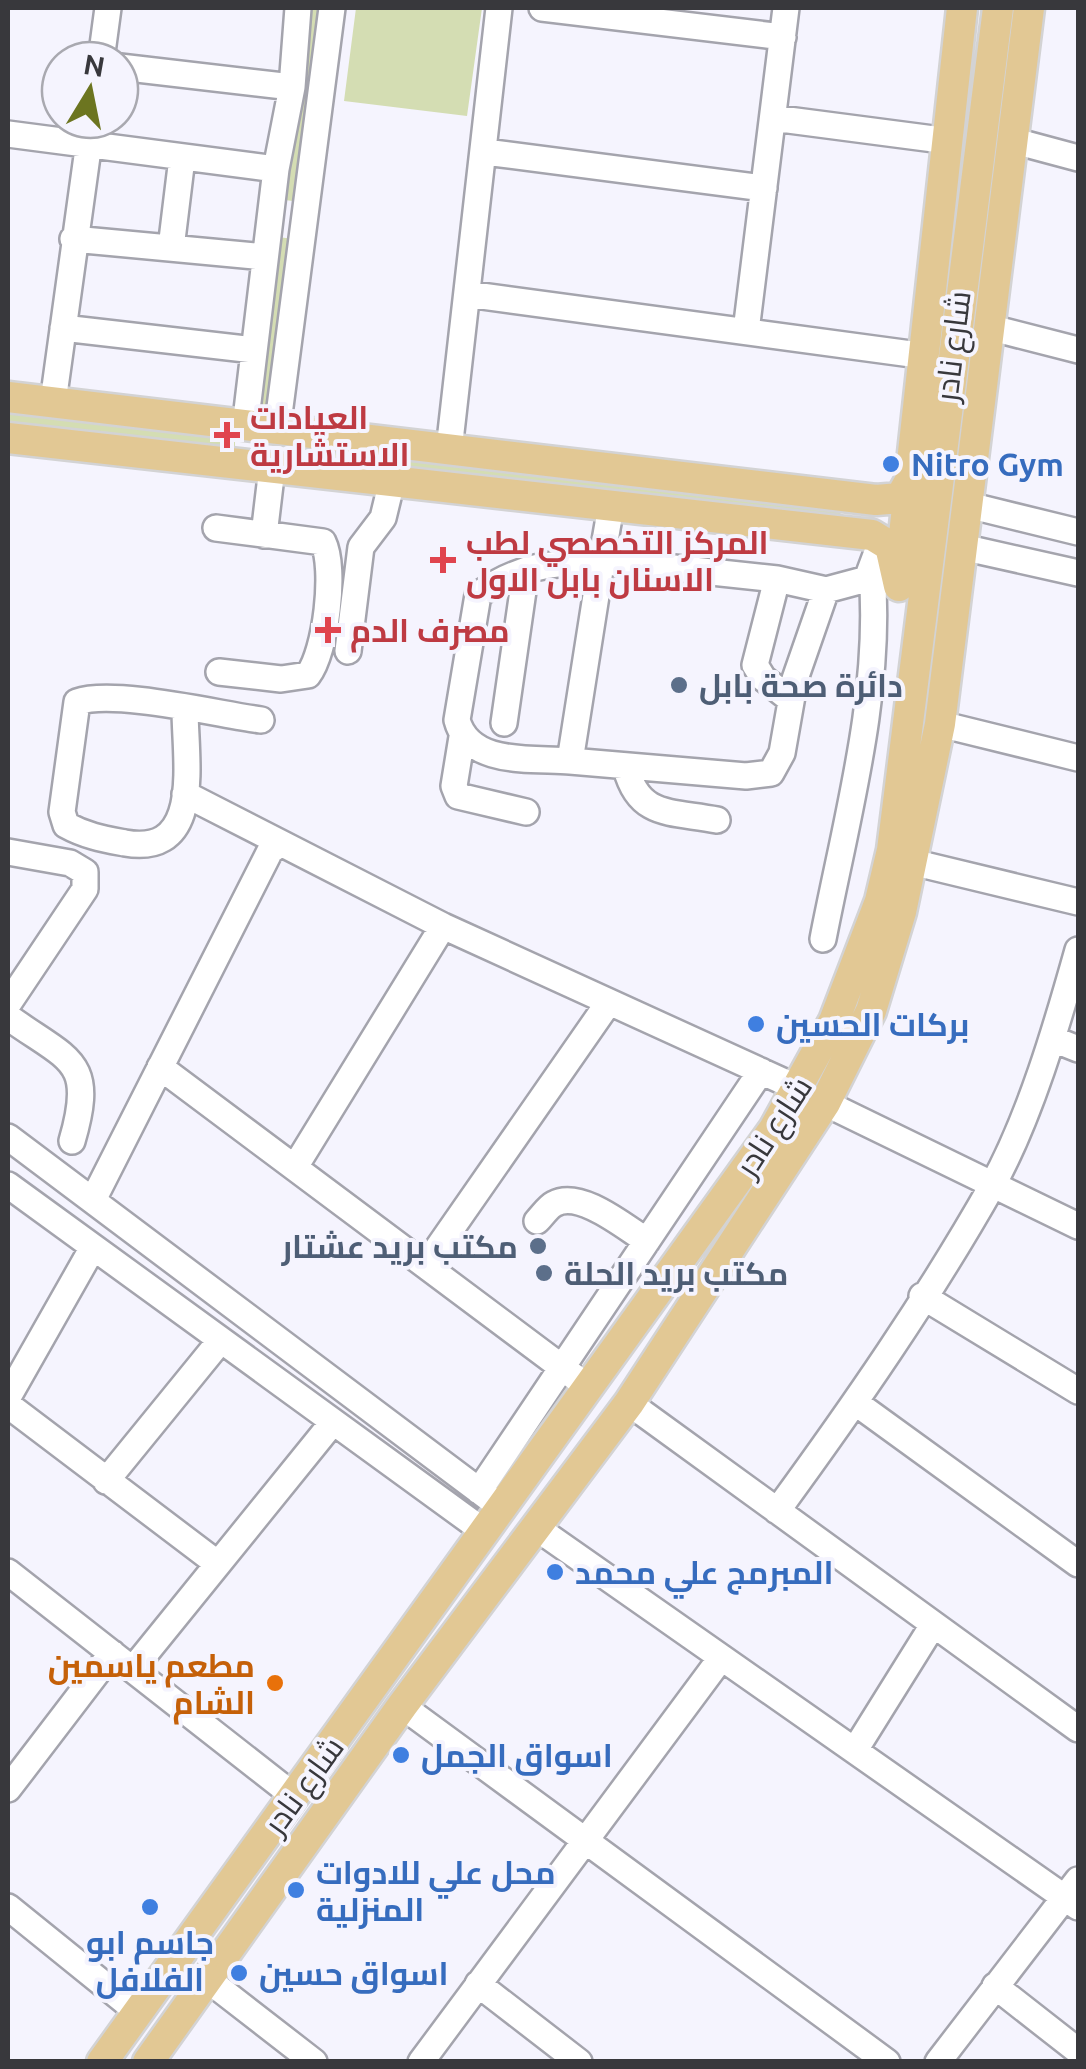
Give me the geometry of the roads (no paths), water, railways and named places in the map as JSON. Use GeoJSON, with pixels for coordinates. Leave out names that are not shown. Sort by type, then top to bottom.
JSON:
{"type":"FeatureCollection","features":[{"type":"Feature","properties":{"kind":"main road"},"geometry":{"type":"LineString","coordinates":[[915,666],[914,638],[886,580],[924,472],[926,356],[962,8]]}},
{"type":"Feature","properties":{"kind":"main road","name":"شارع نادر"},"geometry":{"type":"LineString","coordinates":[[148,2062],[402,1706],[538,1530],[629,1402],[737,1242],[812,1096],[834,1021],[880,901],[901,798],[915,666],[924,472],[998,8]]}},
{"type":"Feature","properties":{"kind":"main road","name":"شارع نادر"},"geometry":{"type":"LineString","coordinates":[[102,2062],[294,1796],[485,1504],[588,1387],[709,1220],[812,1096],[872,1011],[912,862],[940,724],[1030,11]]}},
{"type":"Feature","properties":{"kind":"main road"},"geometry":{"type":"LineString","coordinates":[[8,397],[890,501],[905,495],[924,472]]}},
{"type":"Feature","properties":{"kind":"main road"},"geometry":{"type":"LineString","coordinates":[[8,438],[843,532],[882,539],[896,558],[886,580]]}},
{"type":"Feature","properties":{"kind":"main road"},"geometry":{"type":"LineString","coordinates":[[843,532],[854,530],[864,516],[858,501],[848,496]]}},
{"type":"Feature","properties":{"kind":"main road"},"geometry":{"type":"LineString","coordinates":[[709,1220],[722,1240],[737,1242]]}},
{"type":"Feature","properties":{"kind":"main road"},"geometry":{"type":"LineString","coordinates":[[671,1272],[686,1275],[701,1292]]}},
{"type":"Feature","properties":{"kind":"street"},"geometry":{"type":"LineString","coordinates":[[104,40],[108,8]]}},
{"type":"Feature","properties":{"kind":"street"},"geometry":{"type":"LineString","coordinates":[[245,427],[276,169],[292,88],[298,8]]}},
{"type":"Feature","properties":{"kind":"street"},"geometry":{"type":"LineString","coordinates":[[277,430],[332,8]]}},
{"type":"Feature","properties":{"kind":"street"},"geometry":{"type":"LineString","coordinates":[[449,450],[499,8]]}},
{"type":"Feature","properties":{"kind":"street"},"geometry":{"type":"LineString","coordinates":[[542,8],[783,38]]}},
{"type":"Feature","properties":{"kind":"street"},"geometry":{"type":"LineString","coordinates":[[746,331],[786,8]]}},
{"type":"Feature","properties":{"kind":"street"},"geometry":{"type":"LineString","coordinates":[[140,69],[292,88]]}},
{"type":"Feature","properties":{"kind":"street"},"geometry":{"type":"LineString","coordinates":[[773,118],[949,141]]}},
{"type":"Feature","properties":{"kind":"street"},"geometry":{"type":"LineString","coordinates":[[8,134],[276,169]]}},
{"type":"Feature","properties":{"kind":"street"},"geometry":{"type":"LineString","coordinates":[[53,402],[89,140]]}},
{"type":"Feature","properties":{"kind":"street"},"geometry":{"type":"LineString","coordinates":[[1011,140],[1078,158]]}},
{"type":"Feature","properties":{"kind":"street"},"geometry":{"type":"LineString","coordinates":[[485,152],[764,188]]}},
{"type":"Feature","properties":{"kind":"street"},"geometry":{"type":"LineString","coordinates":[[171,248],[182,158]]}},
{"type":"Feature","properties":{"kind":"street"},"geometry":{"type":"LineString","coordinates":[[271,214],[306,219]]}},
{"type":"Feature","properties":{"kind":"street"},"geometry":{"type":"LineString","coordinates":[[73,239],[265,256]]}},
{"type":"Feature","properties":{"kind":"street"},"geometry":{"type":"LineString","coordinates":[[468,294],[926,356]]}},
{"type":"Feature","properties":{"kind":"street"},"geometry":{"type":"LineString","coordinates":[[63,328],[254,350]]}},
{"type":"Feature","properties":{"kind":"street"},"geometry":{"type":"LineString","coordinates":[[992,328],[1078,350]]}},
{"type":"Feature","properties":{"kind":"street"},"geometry":{"type":"LineString","coordinates":[[264,534],[272,468]]}},
{"type":"Feature","properties":{"kind":"street"},"geometry":{"type":"LineString","coordinates":[[348,651],[360,546],[383,518],[392,481]]}},
{"type":"Feature","properties":{"kind":"street"},"geometry":{"type":"LineString","coordinates":[[968,505],[1078,532]]}},
{"type":"Feature","properties":{"kind":"street"},"geometry":{"type":"LineString","coordinates":[[570,762],[611,506]]}},
{"type":"Feature","properties":{"kind":"street"},"geometry":{"type":"LineString","coordinates":[[216,528],[323,542],[331,558],[320,660],[308,675],[281,678],[219,672]]}},
{"type":"Feature","properties":{"kind":"street"},"geometry":{"type":"LineString","coordinates":[[962,547],[1078,573]]}},
{"type":"Feature","properties":{"kind":"street"},"geometry":{"type":"LineString","coordinates":[[526,812],[458,796],[454,786],[462,737],[457,720],[478,595],[526,570],[558,561],[618,562],[776,578],[826,590],[886,580],[874,619],[866,698],[823,938]]}},
{"type":"Feature","properties":{"kind":"street"},"geometry":{"type":"LineString","coordinates":[[504,723],[526,570]]}},
{"type":"Feature","properties":{"kind":"street"},"geometry":{"type":"LineString","coordinates":[[776,578],[754,665],[792,700]]}},
{"type":"Feature","properties":{"kind":"street"},"geometry":{"type":"LineString","coordinates":[[462,737],[474,749],[493,754],[626,768],[746,776],[771,773],[782,753],[792,700],[826,590]]}},
{"type":"Feature","properties":{"kind":"street"},"geometry":{"type":"LineString","coordinates":[[184,709],[185,794],[180,824],[166,841],[144,846],[85,835],[66,825],[62,812],[76,702],[93,696],[184,709],[260,720]]}},
{"type":"Feature","properties":{"kind":"street"},"geometry":{"type":"LineString","coordinates":[[940,724],[1078,758]]}},
{"type":"Feature","properties":{"kind":"street"},"geometry":{"type":"LineString","coordinates":[[626,768],[633,794],[646,806],[716,820]]}},
{"type":"Feature","properties":{"kind":"street"},"geometry":{"type":"LineString","coordinates":[[185,794],[443,926],[761,1071],[1078,1226]]}},
{"type":"Feature","properties":{"kind":"street"},"geometry":{"type":"LineString","coordinates":[[84,1194],[160,1067],[270,851],[280,844]]}},
{"type":"Feature","properties":{"kind":"street"},"geometry":{"type":"LineString","coordinates":[[8,852],[70,863],[85,872],[85,890],[8,1004]]}},
{"type":"Feature","properties":{"kind":"street"},"geometry":{"type":"LineString","coordinates":[[912,862],[1078,902]]}},
{"type":"Feature","properties":{"kind":"street"},"geometry":{"type":"LineString","coordinates":[[295,1167],[443,926]]}},
{"type":"Feature","properties":{"kind":"street"},"geometry":{"type":"LineString","coordinates":[[777,1511],[856,1402],[993,1184],[1053,1039],[1078,950]]}},
{"type":"Feature","properties":{"kind":"street"},"geometry":{"type":"LineString","coordinates":[[426,1265],[609,1002]]}},
{"type":"Feature","properties":{"kind":"street"},"geometry":{"type":"LineString","coordinates":[[8,1017],[75,1065],[82,1080],[84,1103],[72,1141]]}},
{"type":"Feature","properties":{"kind":"street"},"geometry":{"type":"LineString","coordinates":[[1053,1039],[1078,1049]]}},
{"type":"Feature","properties":{"kind":"street"},"geometry":{"type":"LineString","coordinates":[[160,1067],[588,1387]]}},
{"type":"Feature","properties":{"kind":"street"},"geometry":{"type":"LineString","coordinates":[[485,1504],[562,1367],[761,1071]]}},
{"type":"Feature","properties":{"kind":"street"},"geometry":{"type":"LineString","coordinates":[[8,1136],[485,1504]]}},
{"type":"Feature","properties":{"kind":"street"},"geometry":{"type":"LineString","coordinates":[[12,1188],[35,1189],[43,1180],[45,1164]]}},
{"type":"Feature","properties":{"kind":"street"},"geometry":{"type":"LineString","coordinates":[[12,1188],[452,1508],[485,1504]]}},
{"type":"Feature","properties":{"kind":"street"},"geometry":{"type":"LineString","coordinates":[[51,1218],[56,1196],[84,1194]]}},
{"type":"Feature","properties":{"kind":"street"},"geometry":{"type":"LineString","coordinates":[[538,1220],[555,1203],[568,1200],[587,1206],[648,1240]]}},
{"type":"Feature","properties":{"kind":"street"},"geometry":{"type":"LineString","coordinates":[[8,1397],[92,1249]]}},
{"type":"Feature","properties":{"kind":"street"},"geometry":{"type":"LineString","coordinates":[[922,1296],[1078,1391]]}},
{"type":"Feature","properties":{"kind":"street"},"geometry":{"type":"LineString","coordinates":[[106,1481],[220,1341]]}},
{"type":"Feature","properties":{"kind":"street"},"geometry":{"type":"LineString","coordinates":[[629,1402],[1078,1729]]}},
{"type":"Feature","properties":{"kind":"street"},"geometry":{"type":"LineString","coordinates":[[856,1402],[1078,1564]]}},
{"type":"Feature","properties":{"kind":"street"},"geometry":{"type":"LineString","coordinates":[[8,1406],[218,1564]]}},
{"type":"Feature","properties":{"kind":"street"},"geometry":{"type":"LineString","coordinates":[[8,1789],[122,1661],[218,1564],[333,1422]]}},
{"type":"Feature","properties":{"kind":"street"},"geometry":{"type":"LineString","coordinates":[[538,1530],[855,1750],[1073,1894],[995,1986],[938,2062]]}},
{"type":"Feature","properties":{"kind":"street"},"geometry":{"type":"LineString","coordinates":[[8,1572],[294,1796]]}},
{"type":"Feature","properties":{"kind":"street"},"geometry":{"type":"LineString","coordinates":[[855,1750],[933,1625]]}},
{"type":"Feature","properties":{"kind":"street"},"geometry":{"type":"LineString","coordinates":[[421,2062],[721,1658]]}},
{"type":"Feature","properties":{"kind":"street"},"geometry":{"type":"LineString","coordinates":[[402,1706],[887,2062]]}},
{"type":"Feature","properties":{"kind":"street"},"geometry":{"type":"LineString","coordinates":[[8,1907],[138,2012]]}},
{"type":"Feature","properties":{"kind":"street"},"geometry":{"type":"LineString","coordinates":[[208,1979],[314,2062]]}},
{"type":"Feature","properties":{"kind":"street"},"geometry":{"type":"LineString","coordinates":[[478,1984],[579,2062]]}},
{"type":"Feature","properties":{"kind":"street"},"geometry":{"type":"LineString","coordinates":[[995,1986],[1078,2051]]}},
{"type":"Feature","properties":{"kind":"place","name":"العيادات الاستشارية"},"geometry":{"type":"Point","coordinates":[227,435]}},
{"type":"Feature","properties":{"kind":"place","name":"Nitro Gym"},"geometry":{"type":"Point","coordinates":[891,464]}},
{"type":"Feature","properties":{"kind":"place","name":"المركز التخصصي لطب الاسنان بابل الاول"},"geometry":{"type":"Point","coordinates":[443,560]}},
{"type":"Feature","properties":{"kind":"place","name":"مصرف الدم"},"geometry":{"type":"Point","coordinates":[328,630]}},
{"type":"Feature","properties":{"kind":"place","name":"دائرة صحة بابل"},"geometry":{"type":"Point","coordinates":[679,685]}},
{"type":"Feature","properties":{"kind":"place","name":"بركات الحسين"},"geometry":{"type":"Point","coordinates":[756,1024]}},
{"type":"Feature","properties":{"kind":"place","name":"مكتب بريد عشتار"},"geometry":{"type":"Point","coordinates":[538,1246]}},
{"type":"Feature","properties":{"kind":"place","name":"مكتب بريد الحلة"},"geometry":{"type":"Point","coordinates":[544,1273]}},
{"type":"Feature","properties":{"kind":"place","name":"المبرمج علي محمد"},"geometry":{"type":"Point","coordinates":[555,1572]}},
{"type":"Feature","properties":{"kind":"place","name":"مطعم ياسمين الشام"},"geometry":{"type":"Point","coordinates":[275,1683]}},
{"type":"Feature","properties":{"kind":"place","name":"اسواق الجمل"},"geometry":{"type":"Point","coordinates":[401,1755]}},
{"type":"Feature","properties":{"kind":"place","name":"محل علي للادوات المنزلية"},"geometry":{"type":"Point","coordinates":[296,1890]}},
{"type":"Feature","properties":{"kind":"place","name":"جاسم ابو الفلافل"},"geometry":{"type":"Point","coordinates":[150,1907]}},
{"type":"Feature","properties":{"kind":"place","name":"اسواق حسين"},"geometry":{"type":"Point","coordinates":[239,1973]}}]}
